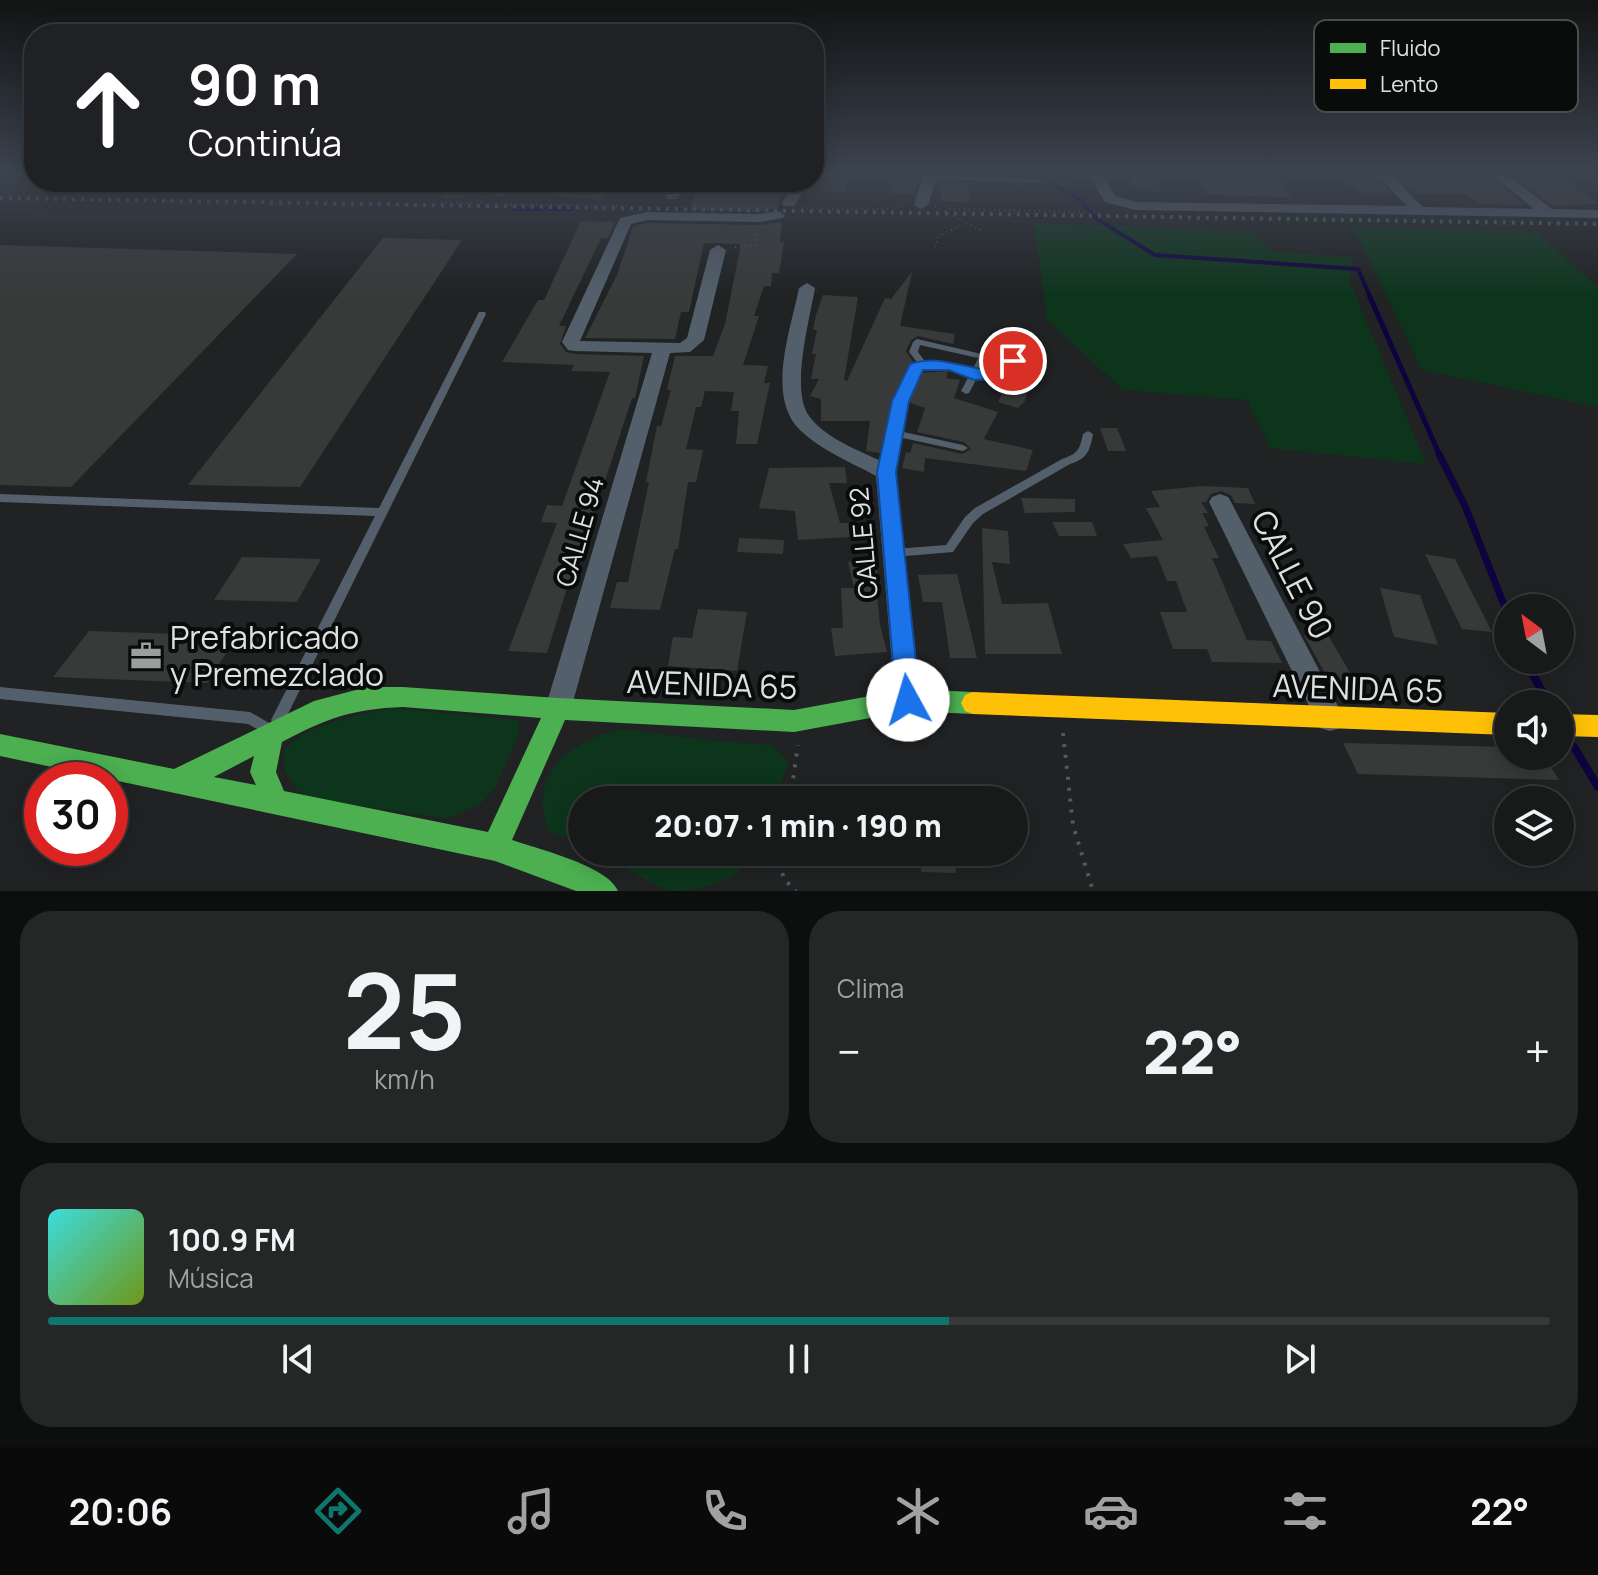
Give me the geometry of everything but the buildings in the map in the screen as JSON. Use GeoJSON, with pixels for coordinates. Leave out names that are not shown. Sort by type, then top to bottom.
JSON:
{"type":"FeatureCollection","features":[{"type":"Feature","properties":{"kind":"street"},"geometry":{"type":"LineString","coordinates":[[629,215],[571,342],[574,346],[684,348],[695,340],[718,250]]}},
{"type":"Feature","properties":{"kind":"street"},"geometry":{"type":"LineString","coordinates":[[697,215],[760,218],[778,215]]}},
{"type":"Feature","properties":{"kind":"street","name":"CALLE 92"},"geometry":{"type":"LineString","coordinates":[[807,288],[792,402],[801,420],[819,436],[886,472],[908,700]]}},
{"type":"Feature","properties":{"kind":"street","name":"CALLE 94"},"geometry":{"type":"LineString","coordinates":[[495,847],[558,709],[662,349]]}},
{"type":"Feature","properties":{"kind":"street","name":"CALLE 90"},"geometry":{"type":"LineString","coordinates":[[1220,502],[1330,719]]}},
{"type":"Feature","properties":{"kind":"street","name":"AVENIDA 65"},"geometry":{"type":"LineString","coordinates":[[171,782],[202,770],[322,709],[367,698],[403,697],[558,709],[794,721],[908,700],[1494,724]]}},
{"type":"Feature","properties":{"kind":"street"},"geometry":{"type":"LineString","coordinates":[[1574,725],[1598,726]]}},
{"type":"Feature","properties":{"kind":"street"},"geometry":{"type":"LineString","coordinates":[[272,732],[263,772],[275,801]]}},
{"type":"Feature","properties":{"kind":"street"},"geometry":{"type":"LineString","coordinates":[[0,745],[495,847],[580,878],[604,891]]}},
{"type":"Feature","properties":{"kind":"lane"},"geometry":{"type":"LineString","coordinates":[[0,693],[250,718],[272,732],[482,314]]}},
{"type":"Feature","properties":{"kind":"lane"},"geometry":{"type":"LineString","coordinates":[[920,360],[913,352],[917,342],[957,348],[983,357],[966,391]]}},
{"type":"Feature","properties":{"kind":"lane"},"geometry":{"type":"LineString","coordinates":[[886,472],[900,401],[916,367],[951,365],[974,375],[1003,374],[1015,368],[1013,361]]}},
{"type":"Feature","properties":{"kind":"lane"},"geometry":{"type":"LineString","coordinates":[[894,433],[963,448]]}},
{"type":"Feature","properties":{"kind":"lane"},"geometry":{"type":"LineString","coordinates":[[893,553],[949,549],[979,511],[1066,461],[1077,458],[1086,446],[1088,434]]}},
{"type":"Feature","properties":{"kind":"lane"},"geometry":{"type":"LineString","coordinates":[[0,498],[382,512]]}},
{"type":"Feature","properties":{"kind":"path"},"geometry":{"type":"LineString","coordinates":[[955,215],[983,231]]}},
{"type":"Feature","properties":{"kind":"path"},"geometry":{"type":"LineString","coordinates":[[718,250],[755,245],[760,218]]}},
{"type":"Feature","properties":{"kind":"path"},"geometry":{"type":"LineString","coordinates":[[935,247],[939,236],[960,226],[961,221]]}},
{"type":"Feature","properties":{"kind":"path"},"geometry":{"type":"LineString","coordinates":[[1059,705],[1073,825],[1093,891]]}},
{"type":"Feature","properties":{"kind":"path"},"geometry":{"type":"LineString","coordinates":[[793,786],[799,752],[794,721]]}},
{"type":"Feature","properties":{"kind":"path"},"geometry":{"type":"LineString","coordinates":[[780,866],[784,879],[796,891]]}},
{"type":"Feature","properties":{"kind":"green space"},"geometry":{"type":"Polygon","coordinates":[[[1034,223],[1251,232],[1272,252],[1353,257],[1349,280],[1426,464],[1270,448],[1247,400],[1123,390],[1047,320],[1034,223]]]}},
{"type":"Feature","properties":{"kind":"green space"},"geometry":{"type":"Polygon","coordinates":[[[1353,227],[1535,232],[1598,287],[1598,407],[1422,370],[1353,227]]]}},
{"type":"Feature","properties":{"kind":"green space"},"geometry":{"type":"Polygon","coordinates":[[[390,708],[517,720],[520,731],[495,788],[483,802],[448,819],[302,797],[285,771],[283,752],[292,742],[332,722],[390,708]]]}},
{"type":"Feature","properties":{"kind":"green space"},"geometry":{"type":"Polygon","coordinates":[[[625,729],[772,745],[789,762],[780,786],[568,786],[568,838],[549,831],[543,810],[549,776],[572,750],[625,729]]]}},
{"type":"Feature","properties":{"kind":"green space"},"geometry":{"type":"Polygon","coordinates":[[[623,866],[745,866],[731,877],[696,889],[671,891],[623,866]]]}},
{"type":"Feature","properties":{"kind":"waterway"},"geometry":{"type":"LineString","coordinates":[[1093,215],[1155,255],[1358,269],[1371,299]]}},
{"type":"Feature","properties":{"kind":"waterway"},"geometry":{"type":"LineString","coordinates":[[1370,297],[1440,456]]}},
{"type":"Feature","properties":{"kind":"waterway"},"geometry":{"type":"LineString","coordinates":[[1440,456],[1465,506],[1500,594]]}},
{"type":"Feature","properties":{"kind":"waterway"},"geometry":{"type":"LineString","coordinates":[[1533,674],[1541,690]]}},
{"type":"Feature","properties":{"kind":"waterway"},"geometry":{"type":"LineString","coordinates":[[1574,747],[1598,787]]}},
{"type":"Feature","properties":{"kind":"railway"},"geometry":{"type":"LineString","coordinates":[[1019,215],[1598,224]]}},
{"type":"Feature","properties":{"kind":"traffic: fast"},"geometry":{"type":"LineString","coordinates":[[171,782],[202,770],[322,709],[367,698],[403,697],[558,709],[794,721],[908,700],[973,703]]}},
{"type":"Feature","properties":{"kind":"traffic: fast"},"geometry":{"type":"LineString","coordinates":[[495,847],[558,709]]}},
{"type":"Feature","properties":{"kind":"traffic: fast"},"geometry":{"type":"LineString","coordinates":[[272,732],[263,772],[275,801]]}},
{"type":"Feature","properties":{"kind":"traffic: fast"},"geometry":{"type":"LineString","coordinates":[[0,745],[495,847],[580,878],[604,891]]}},
{"type":"Feature","properties":{"kind":"traffic: slow"},"geometry":{"type":"LineString","coordinates":[[973,703],[1494,723]]}},
{"type":"Feature","properties":{"kind":"traffic: slow"},"geometry":{"type":"LineString","coordinates":[[1574,725],[1598,726]]}},
{"type":"Feature","properties":{"kind":"place","name":"Prefabricado y Premezclado"},"geometry":{"type":"Point","coordinates":[146,656]}},
{"type":"Feature","properties":{"kind":"route"},"geometry":{"type":"LineString","coordinates":[[908,700],[886,472],[900,401],[916,367],[921,365],[951,365],[974,375],[1003,374],[1015,368],[1013,361]]}}]}
